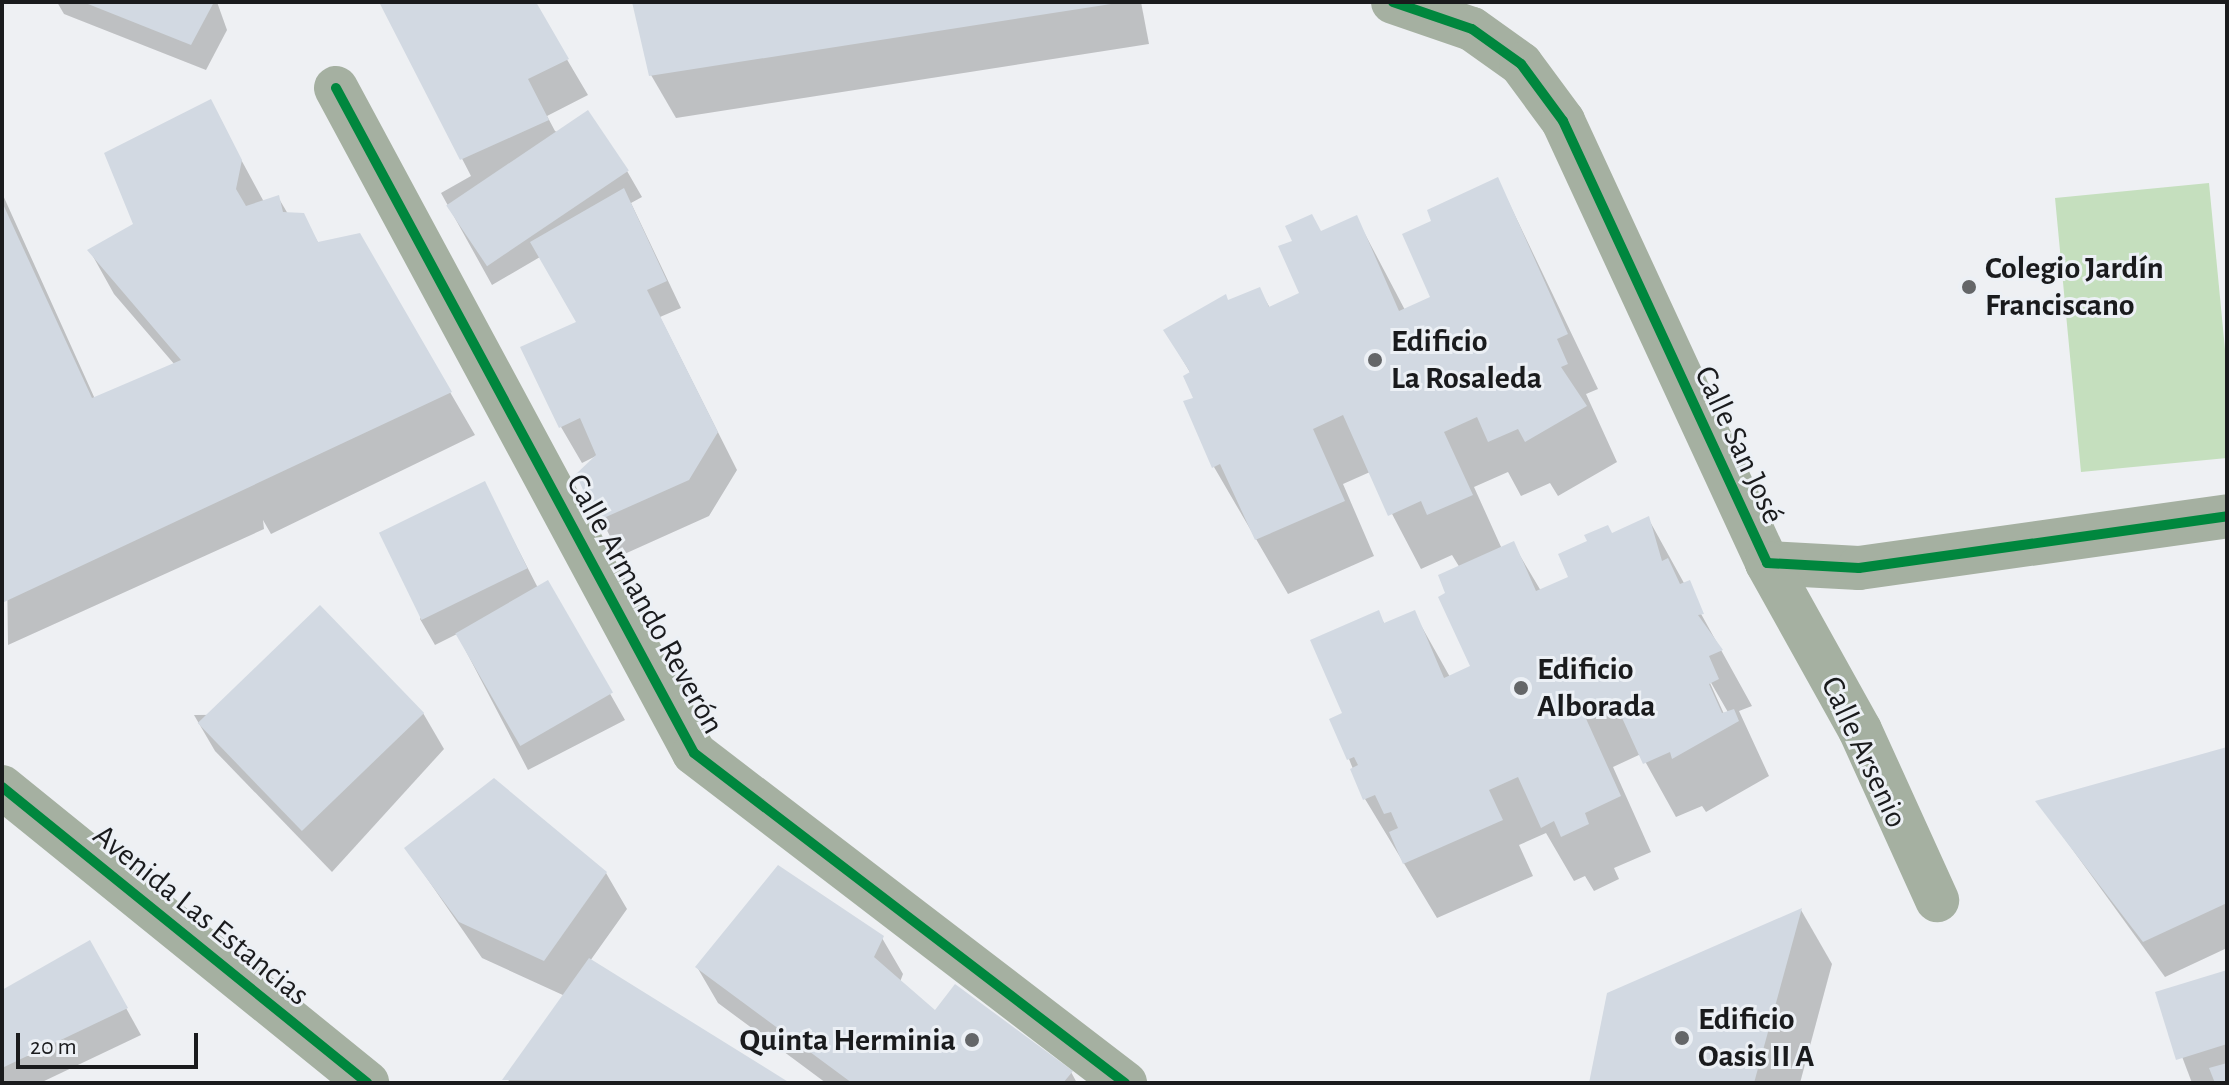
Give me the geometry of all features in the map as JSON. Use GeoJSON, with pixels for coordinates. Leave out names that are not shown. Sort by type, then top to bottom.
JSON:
{"type":"FeatureCollection","features":[{"type":"Feature","properties":{"kind":"street","name":"Calle San José"},"geometry":{"type":"LineString","coordinates":[[1393,2],[1472,29],[1521,64],[1563,121],[1767,563],[1859,568],[2227,516]]}},
{"type":"Feature","properties":{"kind":"street","name":"Calle Armando Reverón"},"geometry":{"type":"LineString","coordinates":[[336,88],[694,753],[1125,1083]]}},
{"type":"Feature","properties":{"kind":"street","name":"Calle Arsenio"},"geometry":{"type":"LineString","coordinates":[[1767,563],[1860,730],[1937,900]]}},
{"type":"Feature","properties":{"kind":"street","name":"Avenida Las Estancias"},"geometry":{"type":"LineString","coordinates":[[2,787],[367,1083]]}},
{"type":"Feature","properties":{"kind":"green space"},"geometry":{"type":"Polygon","coordinates":[[[2209,183],[2227,370],[2227,458],[2081,472],[2055,198],[2209,183]]]}},
{"type":"Feature","properties":{"kind":"building"},"geometry":{"type":"Polygon","coordinates":[[[83,2],[214,2],[191,45],[83,2]]]}},
{"type":"Feature","properties":{"kind":"building"},"geometry":{"type":"Polygon","coordinates":[[[379,2],[536,2],[569,59],[528,79],[549,120],[460,160],[379,2]]]}},
{"type":"Feature","properties":{"kind":"building"},"geometry":{"type":"Polygon","coordinates":[[[632,2],[1111,2],[1111,4],[649,76],[632,2]]]}},
{"type":"Feature","properties":{"kind":"building"},"geometry":{"type":"Polygon","coordinates":[[[211,99],[242,160],[236,189],[246,206],[279,195],[283,212],[304,213],[318,242],[360,233],[452,392],[2,603],[2,202],[92,398],[181,360],[87,250],[133,224],[104,153],[211,99]]]}},
{"type":"Feature","properties":{"kind":"building"},"geometry":{"type":"Polygon","coordinates":[[[588,110],[629,171],[487,266],[446,206],[588,110]]]}},
{"type":"Feature","properties":{"kind":"building","name":"Edificio La Rosaleda"},"geometry":{"type":"Polygon","coordinates":[[[1498,177],[1568,334],[1557,339],[1568,364],[1561,367],[1587,406],[1525,442],[1518,429],[1488,442],[1477,417],[1444,432],[1473,495],[1427,515],[1421,501],[1388,516],[1343,415],[1313,429],[1345,501],[1255,540],[1220,464],[1212,468],[1183,401],[1193,398],[1183,376],[1190,372],[1163,330],[1226,294],[1228,300],[1260,287],[1269,307],[1299,293],[1278,246],[1292,241],[1285,226],[1312,214],[1321,231],[1357,215],[1399,311],[1430,297],[1402,234],[1431,221],[1427,210],[1498,177]]]}},
{"type":"Feature","properties":{"kind":"building"},"geometry":{"type":"Polygon","coordinates":[[[624,188],[667,281],[647,290],[718,432],[689,480],[597,521],[576,474],[596,455],[580,418],[559,428],[520,347],[576,322],[530,242],[624,188]]]}},
{"type":"Feature","properties":{"kind":"building"},"geometry":{"type":"Polygon","coordinates":[[[485,481],[528,568],[421,620],[379,533],[485,481]]]}},
{"type":"Feature","properties":{"kind":"building","name":"Edificio Alborada"},"geometry":{"type":"Polygon","coordinates":[[[1649,516],[1662,561],[1668,558],[1680,584],[1690,580],[1704,614],[1698,615],[1723,650],[1709,656],[1719,679],[1709,684],[1722,713],[1734,709],[1739,721],[1672,759],[1670,752],[1643,764],[1613,698],[1583,712],[1621,796],[1585,813],[1589,824],[1561,837],[1554,821],[1541,828],[1518,777],[1489,790],[1503,820],[1403,864],[1389,832],[1398,828],[1391,812],[1384,814],[1375,795],[1363,800],[1350,769],[1358,765],[1354,757],[1347,760],[1329,719],[1342,713],[1310,640],[1379,610],[1384,623],[1415,610],[1444,678],[1470,666],[1438,597],[1445,593],[1438,575],[1514,541],[1536,591],[1568,577],[1558,554],[1587,541],[1584,535],[1608,525],[1612,533],[1649,516]]]}},
{"type":"Feature","properties":{"kind":"building"},"geometry":{"type":"Polygon","coordinates":[[[548,580],[613,693],[520,746],[455,634],[548,580]]]}},
{"type":"Feature","properties":{"kind":"building"},"geometry":{"type":"Polygon","coordinates":[[[320,605],[424,713],[302,831],[198,723],[320,605]]]}},
{"type":"Feature","properties":{"kind":"building"},"geometry":{"type":"Polygon","coordinates":[[[2227,747],[2227,903],[2143,942],[2035,801],[2227,747]]]}},
{"type":"Feature","properties":{"kind":"building"},"geometry":{"type":"Polygon","coordinates":[[[494,778],[607,872],[544,961],[459,922],[404,848],[494,778]]]}},
{"type":"Feature","properties":{"kind":"building"},"geometry":{"type":"Polygon","coordinates":[[[778,865],[884,936],[874,957],[935,1010],[955,984],[1073,1071],[1063,1083],[852,1083],[695,967],[778,865]]]}},
{"type":"Feature","properties":{"kind":"building","name":"Edificio Oasis II A"},"geometry":{"type":"Polygon","coordinates":[[[1802,908],[1754,1083],[1589,1083],[1607,993],[1802,908]]]}},
{"type":"Feature","properties":{"kind":"building"},"geometry":{"type":"Polygon","coordinates":[[[90,940],[128,1008],[2,1068],[2,990],[90,940]]]}},
{"type":"Feature","properties":{"kind":"building"},"geometry":{"type":"Polygon","coordinates":[[[589,958],[790,1083],[502,1080],[589,958]]]}},
{"type":"Feature","properties":{"kind":"building"},"geometry":{"type":"Polygon","coordinates":[[[2227,970],[2227,1044],[2176,1060],[2155,992],[2227,970]]]}},
{"type":"Feature","properties":{"kind":"building"},"geometry":{"type":"Polygon","coordinates":[[[2227,1063],[2227,1083],[2215,1083],[2209,1068],[2227,1063]]]}},
{"type":"Feature","properties":{"kind":"cycle path"},"geometry":{"type":"LineString","coordinates":[[1393,2],[1472,29],[1521,64],[1563,121],[1767,563],[1859,568],[2227,516]]}},
{"type":"Feature","properties":{"kind":"cycle path"},"geometry":{"type":"LineString","coordinates":[[336,88],[694,753],[1125,1083]]}},
{"type":"Feature","properties":{"kind":"cycle path"},"geometry":{"type":"LineString","coordinates":[[2,787],[367,1083]]}},
{"type":"Feature","properties":{"kind":"place","name":"Colegio Jardín Franciscano"},"geometry":{"type":"Point","coordinates":[1969,287]}},
{"type":"Feature","properties":{"kind":"place","name":"Edificio La Rosaleda"},"geometry":{"type":"Point","coordinates":[1375,360]}},
{"type":"Feature","properties":{"kind":"place","name":"Edificio Alborada"},"geometry":{"type":"Point","coordinates":[1521,688]}},
{"type":"Feature","properties":{"kind":"place","name":"Edificio Oasis II A"},"geometry":{"type":"Point","coordinates":[1682,1038]}},
{"type":"Feature","properties":{"kind":"place","name":"Quinta Herminia"},"geometry":{"type":"Point","coordinates":[972,1040]}}]}
